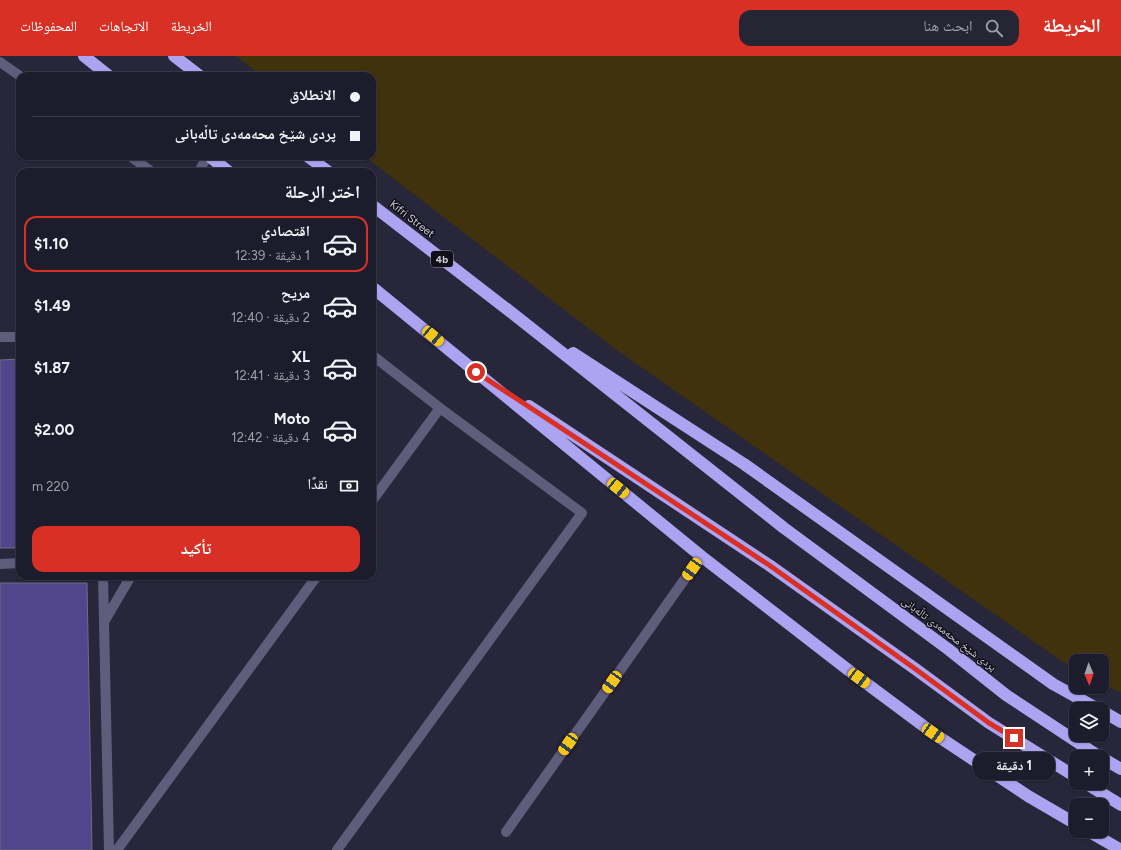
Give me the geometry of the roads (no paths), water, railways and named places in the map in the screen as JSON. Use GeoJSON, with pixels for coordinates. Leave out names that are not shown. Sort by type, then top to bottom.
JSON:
{"type":"FeatureCollection","features":[{"type":"Feature","properties":{"kind":"highway"},"geometry":{"type":"LineString","coordinates":[[84,56],[104,72]]}},
{"type":"Feature","properties":{"kind":"highway"},"geometry":{"type":"LineString","coordinates":[[174,56],[195,72]]}},
{"type":"Feature","properties":{"kind":"highway"},"geometry":{"type":"LineString","coordinates":[[213,160],[224,168]]}},
{"type":"Feature","properties":{"kind":"highway"},"geometry":{"type":"LineString","coordinates":[[312,160],[324,168]]}},
{"type":"Feature","properties":{"kind":"highway","name":"Kifri Street"},"geometry":{"type":"LineString","coordinates":[[376,208],[512,313]]}},
{"type":"Feature","properties":{"kind":"highway"},"geometry":{"type":"LineString","coordinates":[[376,289],[701,556],[847,669],[933,733],[1028,796],[1069,820]]}},
{"type":"Feature","properties":{"kind":"highway"},"geometry":{"type":"LineString","coordinates":[[512,313],[744,464],[1053,684],[1085,702]]}},
{"type":"Feature","properties":{"kind":"highway","name":"پردی شێخ محەمەدی تاڵەبانی"},"geometry":{"type":"LineString","coordinates":[[512,313],[784,528],[948,649],[1006,695],[1089,750]]}},
{"type":"Feature","properties":{"kind":"highway"},"geometry":{"type":"LineString","coordinates":[[476,372],[769,565],[989,723],[1069,773]]}},
{"type":"Feature","properties":{"kind":"highway"},"geometry":{"type":"LineString","coordinates":[[1109,715],[1121,722]]}},
{"type":"Feature","properties":{"kind":"highway","name":"پردی شێخ محەمەدی تاڵەبانی"},"geometry":{"type":"LineString","coordinates":[[1109,762],[1121,769]]}},
{"type":"Feature","properties":{"kind":"highway"},"geometry":{"type":"LineString","coordinates":[[1096,790],[1121,805]]}},
{"type":"Feature","properties":{"kind":"highway"},"geometry":{"type":"LineString","coordinates":[[1100,838],[1121,850]]}},
{"type":"Feature","properties":{"kind":"street"},"geometry":{"type":"LineString","coordinates":[[0,62],[16,73]]}},
{"type":"Feature","properties":{"kind":"street"},"geometry":{"type":"LineString","coordinates":[[136,160],[146,168]]}},
{"type":"Feature","properties":{"kind":"street"},"geometry":{"type":"LineString","coordinates":[[0,338],[16,337]]}},
{"type":"Feature","properties":{"kind":"street"},"geometry":{"type":"LineString","coordinates":[[337,850],[582,513],[440,408],[376,358]]}},
{"type":"Feature","properties":{"kind":"street"},"geometry":{"type":"LineString","coordinates":[[376,496],[440,408]]}},
{"type":"Feature","properties":{"kind":"street"},"geometry":{"type":"LineString","coordinates":[[506,832],[701,556]]}},
{"type":"Feature","properties":{"kind":"street"},"geometry":{"type":"LineString","coordinates":[[0,564],[16,564]]}},
{"type":"Feature","properties":{"kind":"street"},"geometry":{"type":"LineString","coordinates":[[103,580],[109,850]]}},
{"type":"Feature","properties":{"kind":"street"},"geometry":{"type":"LineString","coordinates":[[104,622],[129,580]]}},
{"type":"Feature","properties":{"kind":"street"},"geometry":{"type":"LineString","coordinates":[[117,850],[314,580]]}}]}
